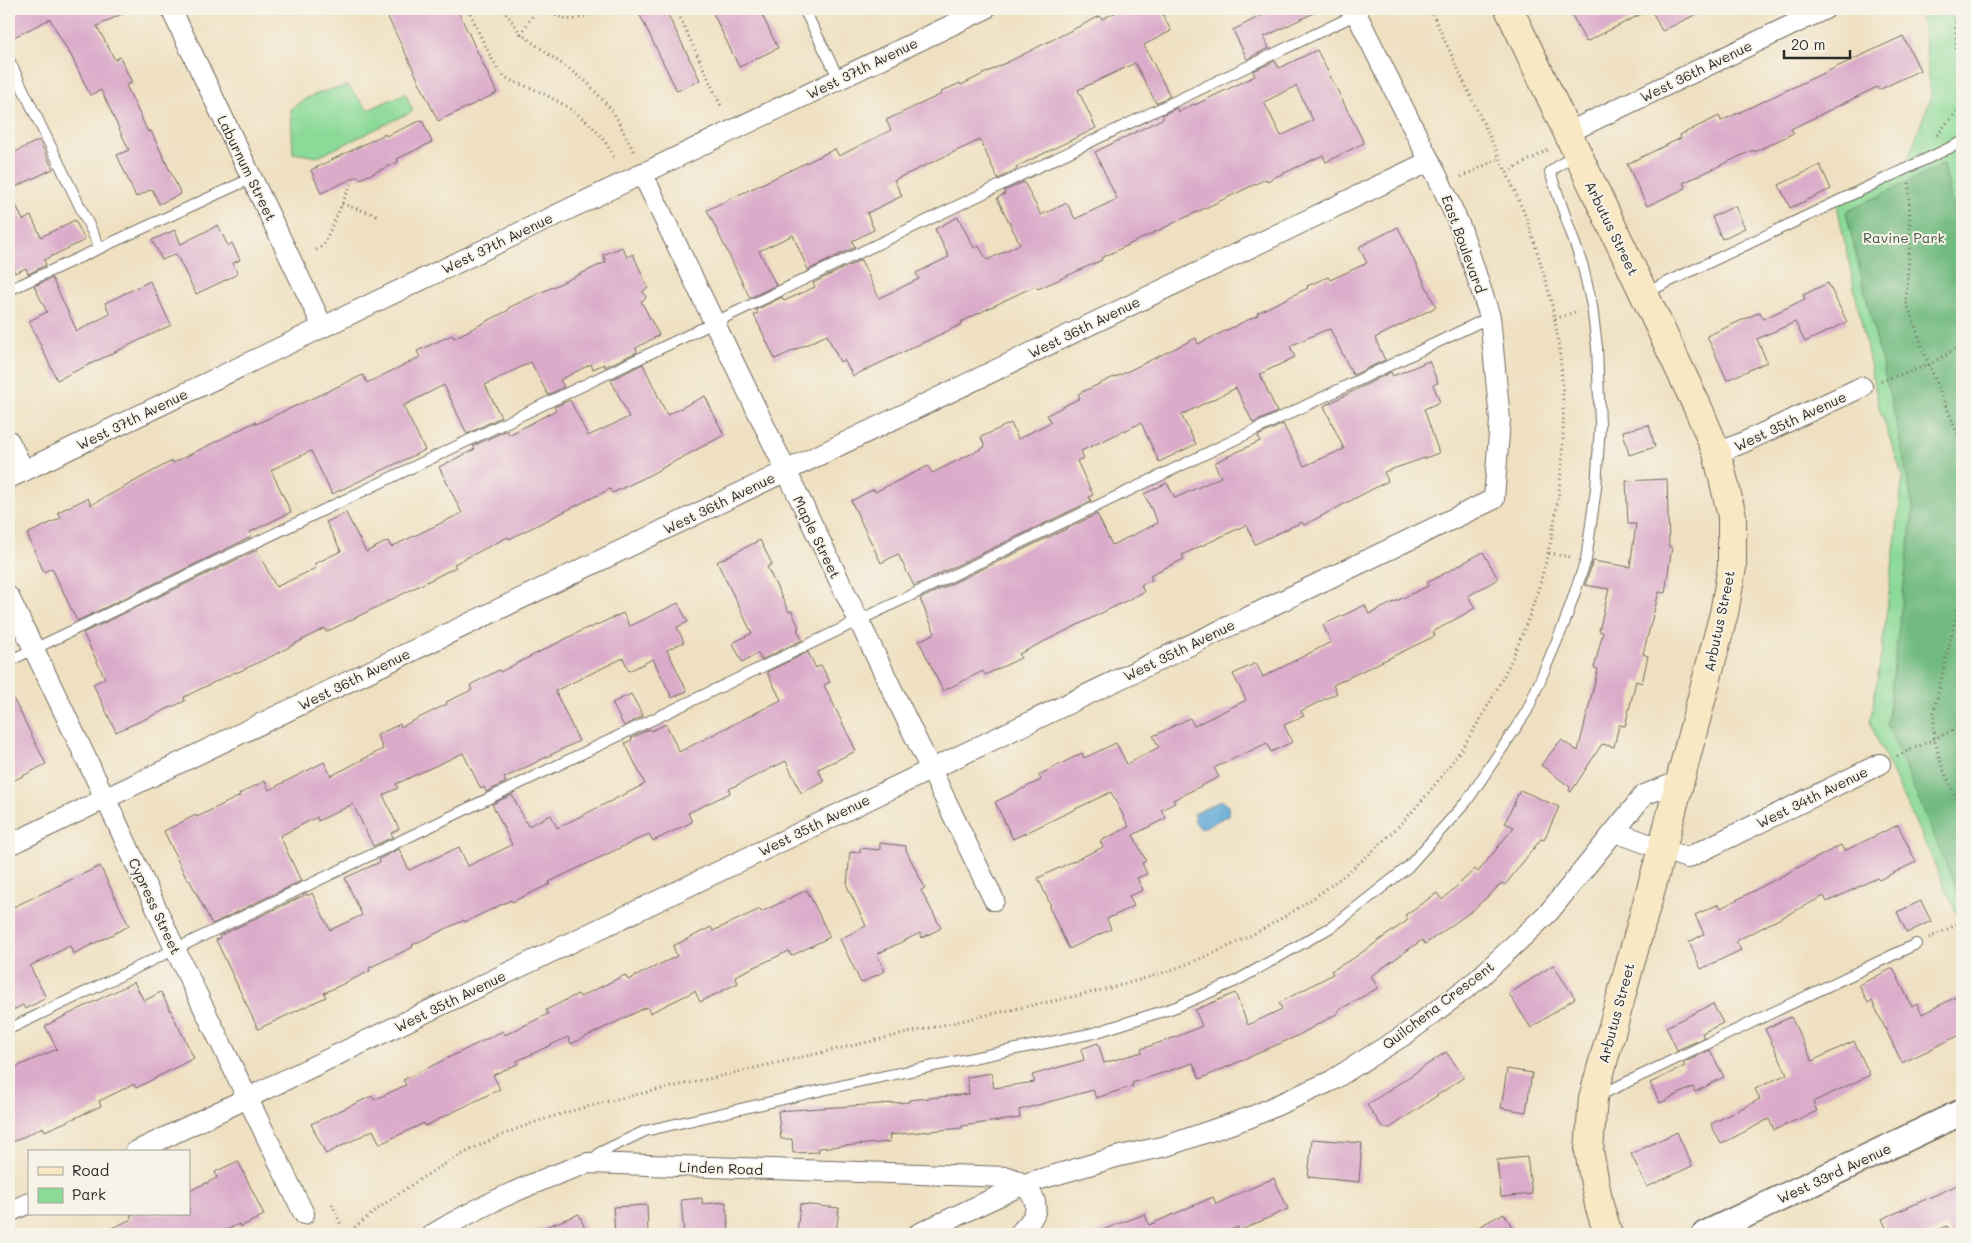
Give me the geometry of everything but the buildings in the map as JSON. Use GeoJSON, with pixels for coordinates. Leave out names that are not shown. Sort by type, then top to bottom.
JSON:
{"type":"FeatureCollection","features":[{"type":"Feature","properties":{"kind":"main road","name":"Arbutus Street"},"geometry":{"type":"LineString","coordinates":[[1509,9],[1564,145],[1644,294],[1717,453],[1732,516],[1732,567],[1724,614],[1662,849],[1593,1098],[1588,1151],[1599,1205],[1608,1234]]}},
{"type":"Feature","properties":{"kind":"street","name":"Laburnum Street"},"geometry":{"type":"LineString","coordinates":[[171,9],[323,327]]}},
{"type":"Feature","properties":{"kind":"street","name":"West 37th Avenue"},"geometry":{"type":"LineString","coordinates":[[16,475],[985,9]]}},
{"type":"Feature","properties":{"kind":"street","name":"West 36th Avenue"},"geometry":{"type":"LineString","coordinates":[[1564,145],[1825,9]]}},
{"type":"Feature","properties":{"kind":"street","name":"East Boulevard"},"geometry":{"type":"LineString","coordinates":[[1356,11],[1462,230],[1490,317],[1500,420],[1494,499]]}},
{"type":"Feature","properties":{"kind":"street","name":"West 36th Avenue"},"geometry":{"type":"LineString","coordinates":[[9,845],[1430,161]]}},
{"type":"Feature","properties":{"kind":"street","name":"Maple Street"},"geometry":{"type":"LineString","coordinates":[[642,174],[994,900]]}},
{"type":"Feature","properties":{"kind":"street","name":"West 35th Avenue"},"geometry":{"type":"LineString","coordinates":[[1717,453],[1862,387]]}},
{"type":"Feature","properties":{"kind":"street"},"geometry":{"type":"LineString","coordinates":[[9,441],[16,475]]}},
{"type":"Feature","properties":{"kind":"street","name":"West 35th Avenue"},"geometry":{"type":"LineString","coordinates":[[139,1150],[1494,499]]}},
{"type":"Feature","properties":{"kind":"street","name":"Cypress Street"},"geometry":{"type":"LineString","coordinates":[[9,597],[175,949],[304,1214]]}},
{"type":"Feature","properties":{"kind":"street","name":"West 34th Avenue"},"geometry":{"type":"LineString","coordinates":[[1615,832],[1687,858],[1880,764]]}},
{"type":"Feature","properties":{"kind":"street","name":"Quilchena Crescent"},"geometry":{"type":"LineString","coordinates":[[918,1234],[1024,1184],[1120,1156],[1166,1146],[1232,1124],[1331,1080],[1406,1034],[1477,980],[1549,912],[1644,795],[1680,781]]}},
{"type":"Feature","properties":{"kind":"street","name":"West 33rd Avenue"},"geometry":{"type":"LineString","coordinates":[[1705,1234],[1962,1112]]}},
{"type":"Feature","properties":{"kind":"street","name":"Linden Road"},"geometry":{"type":"LineString","coordinates":[[433,1234],[460,1218],[535,1181],[588,1163],[694,1168],[1008,1176],[1024,1184]]}},
{"type":"Feature","properties":{"kind":"street"},"geometry":{"type":"LineString","coordinates":[[1019,1234],[1033,1218],[1036,1210],[1033,1199],[1024,1184]]}},
{"type":"Feature","properties":{"kind":"street"},"geometry":{"type":"LineString","coordinates":[[9,1212],[28,1203]]}},
{"type":"Feature","properties":{"kind":"lane"},"geometry":{"type":"LineString","coordinates":[[804,9],[838,79]]}},
{"type":"Feature","properties":{"kind":"lane"},"geometry":{"type":"LineString","coordinates":[[9,661],[714,323],[1356,11]]}},
{"type":"Feature","properties":{"kind":"lane"},"geometry":{"type":"LineString","coordinates":[[9,60],[100,248]]}},
{"type":"Feature","properties":{"kind":"lane"},"geometry":{"type":"LineString","coordinates":[[1644,294],[1879,180],[1909,168],[1962,142]]}},
{"type":"Feature","properties":{"kind":"lane"},"geometry":{"type":"LineString","coordinates":[[588,1163],[601,1152],[645,1130],[866,1080],[1094,1033],[1176,1007],[1236,981],[1333,926],[1408,867],[1467,802],[1527,711],[1564,624],[1586,560],[1596,488],[1600,425],[1597,347],[1592,306],[1583,267],[1550,172],[1564,145]]}},
{"type":"Feature","properties":{"kind":"lane"},"geometry":{"type":"LineString","coordinates":[[9,290],[252,178]]}},
{"type":"Feature","properties":{"kind":"lane"},"geometry":{"type":"LineString","coordinates":[[9,1029],[1490,317]]}},
{"type":"Feature","properties":{"kind":"lane"},"geometry":{"type":"LineString","coordinates":[[1593,1098],[1916,944]]}},
{"type":"Feature","properties":{"kind":"path"},"geometry":{"type":"LineString","coordinates":[[468,9],[496,67],[504,76],[572,110],[590,124],[609,146],[615,160]]}},
{"type":"Feature","properties":{"kind":"path"},"geometry":{"type":"LineString","coordinates":[[503,9],[521,34],[588,83],[609,107],[630,143],[642,174]]}},
{"type":"Feature","properties":{"kind":"path"},"geometry":{"type":"LineString","coordinates":[[521,34],[533,15],[534,9]]}},
{"type":"Feature","properties":{"kind":"path"},"geometry":{"type":"LineString","coordinates":[[541,9],[570,21],[588,16],[602,9]]}},
{"type":"Feature","properties":{"kind":"path"},"geometry":{"type":"LineString","coordinates":[[676,9],[722,108]]}},
{"type":"Feature","properties":{"kind":"path"},"geometry":{"type":"LineString","coordinates":[[347,1234],[414,1183],[488,1142],[530,1124],[675,1086],[1091,992],[1161,973],[1210,956],[1298,910],[1374,852],[1411,815],[1440,780],[1470,738],[1510,664],[1531,616],[1549,553],[1559,498],[1563,448],[1563,398],[1555,319],[1546,282],[1529,227],[1507,172],[1430,9]]}},
{"type":"Feature","properties":{"kind":"path"},"geometry":{"type":"LineString","coordinates":[[1934,138],[1959,109],[1955,9]]}},
{"type":"Feature","properties":{"kind":"path"},"geometry":{"type":"LineString","coordinates":[[1507,172],[1564,145]]}},
{"type":"Feature","properties":{"kind":"path"},"geometry":{"type":"LineString","coordinates":[[1461,177],[1500,158]]}},
{"type":"Feature","properties":{"kind":"path"},"geometry":{"type":"LineString","coordinates":[[1909,168],[1910,236],[1906,302],[1929,365],[1962,444]]}},
{"type":"Feature","properties":{"kind":"path"},"geometry":{"type":"LineString","coordinates":[[316,250],[323,246],[351,184]]}},
{"type":"Feature","properties":{"kind":"path"},"geometry":{"type":"LineString","coordinates":[[342,204],[380,216]]}},
{"type":"Feature","properties":{"kind":"path"},"geometry":{"type":"LineString","coordinates":[[1555,319],[1592,306]]}},
{"type":"Feature","properties":{"kind":"path"},"geometry":{"type":"LineString","coordinates":[[1862,387],[1929,365],[1962,345]]}},
{"type":"Feature","properties":{"kind":"path"},"geometry":{"type":"LineString","coordinates":[[1549,553],[1586,560]]}},
{"type":"Feature","properties":{"kind":"path"},"geometry":{"type":"LineString","coordinates":[[1962,590],[1934,711],[1934,739],[1943,769],[1962,811]]}},
{"type":"Feature","properties":{"kind":"path","name":"West 34th Avenue"},"geometry":{"type":"LineString","coordinates":[[1880,764],[1962,726]]}},
{"type":"Feature","properties":{"kind":"path"},"geometry":{"type":"LineString","coordinates":[[1916,944],[1962,922]]}},
{"type":"Feature","properties":{"kind":"path"},"geometry":{"type":"LineString","coordinates":[[332,1204],[341,1225]]}},
{"type":"Feature","properties":{"kind":"green space","name":"Ravine Park"},"geometry":{"type":"Polygon","coordinates":[[[1921,9],[1962,9],[1962,125],[1956,166],[1962,200],[1962,925],[1870,723],[1882,650],[1903,477],[1879,407],[1837,205],[1903,173],[1931,96],[1921,9]]]}},
{"type":"Feature","properties":{"kind":"green space"},"geometry":{"type":"Polygon","coordinates":[[[348,86],[368,110],[405,93],[413,111],[318,157],[293,153],[291,109],[311,96],[348,86]]]}},
{"type":"Feature","properties":{"kind":"green space","name":"Ravine Park"},"geometry":{"type":"Polygon","coordinates":[[[1944,164],[1962,253],[1962,903],[1887,724],[1913,509],[1897,426],[1846,212],[1944,164]]]}},
{"type":"Feature","properties":{"kind":"water"},"geometry":{"type":"Polygon","coordinates":[[[1222,800],[1228,806],[1229,815],[1201,829],[1195,822],[1194,814],[1222,800]]]}}]}
